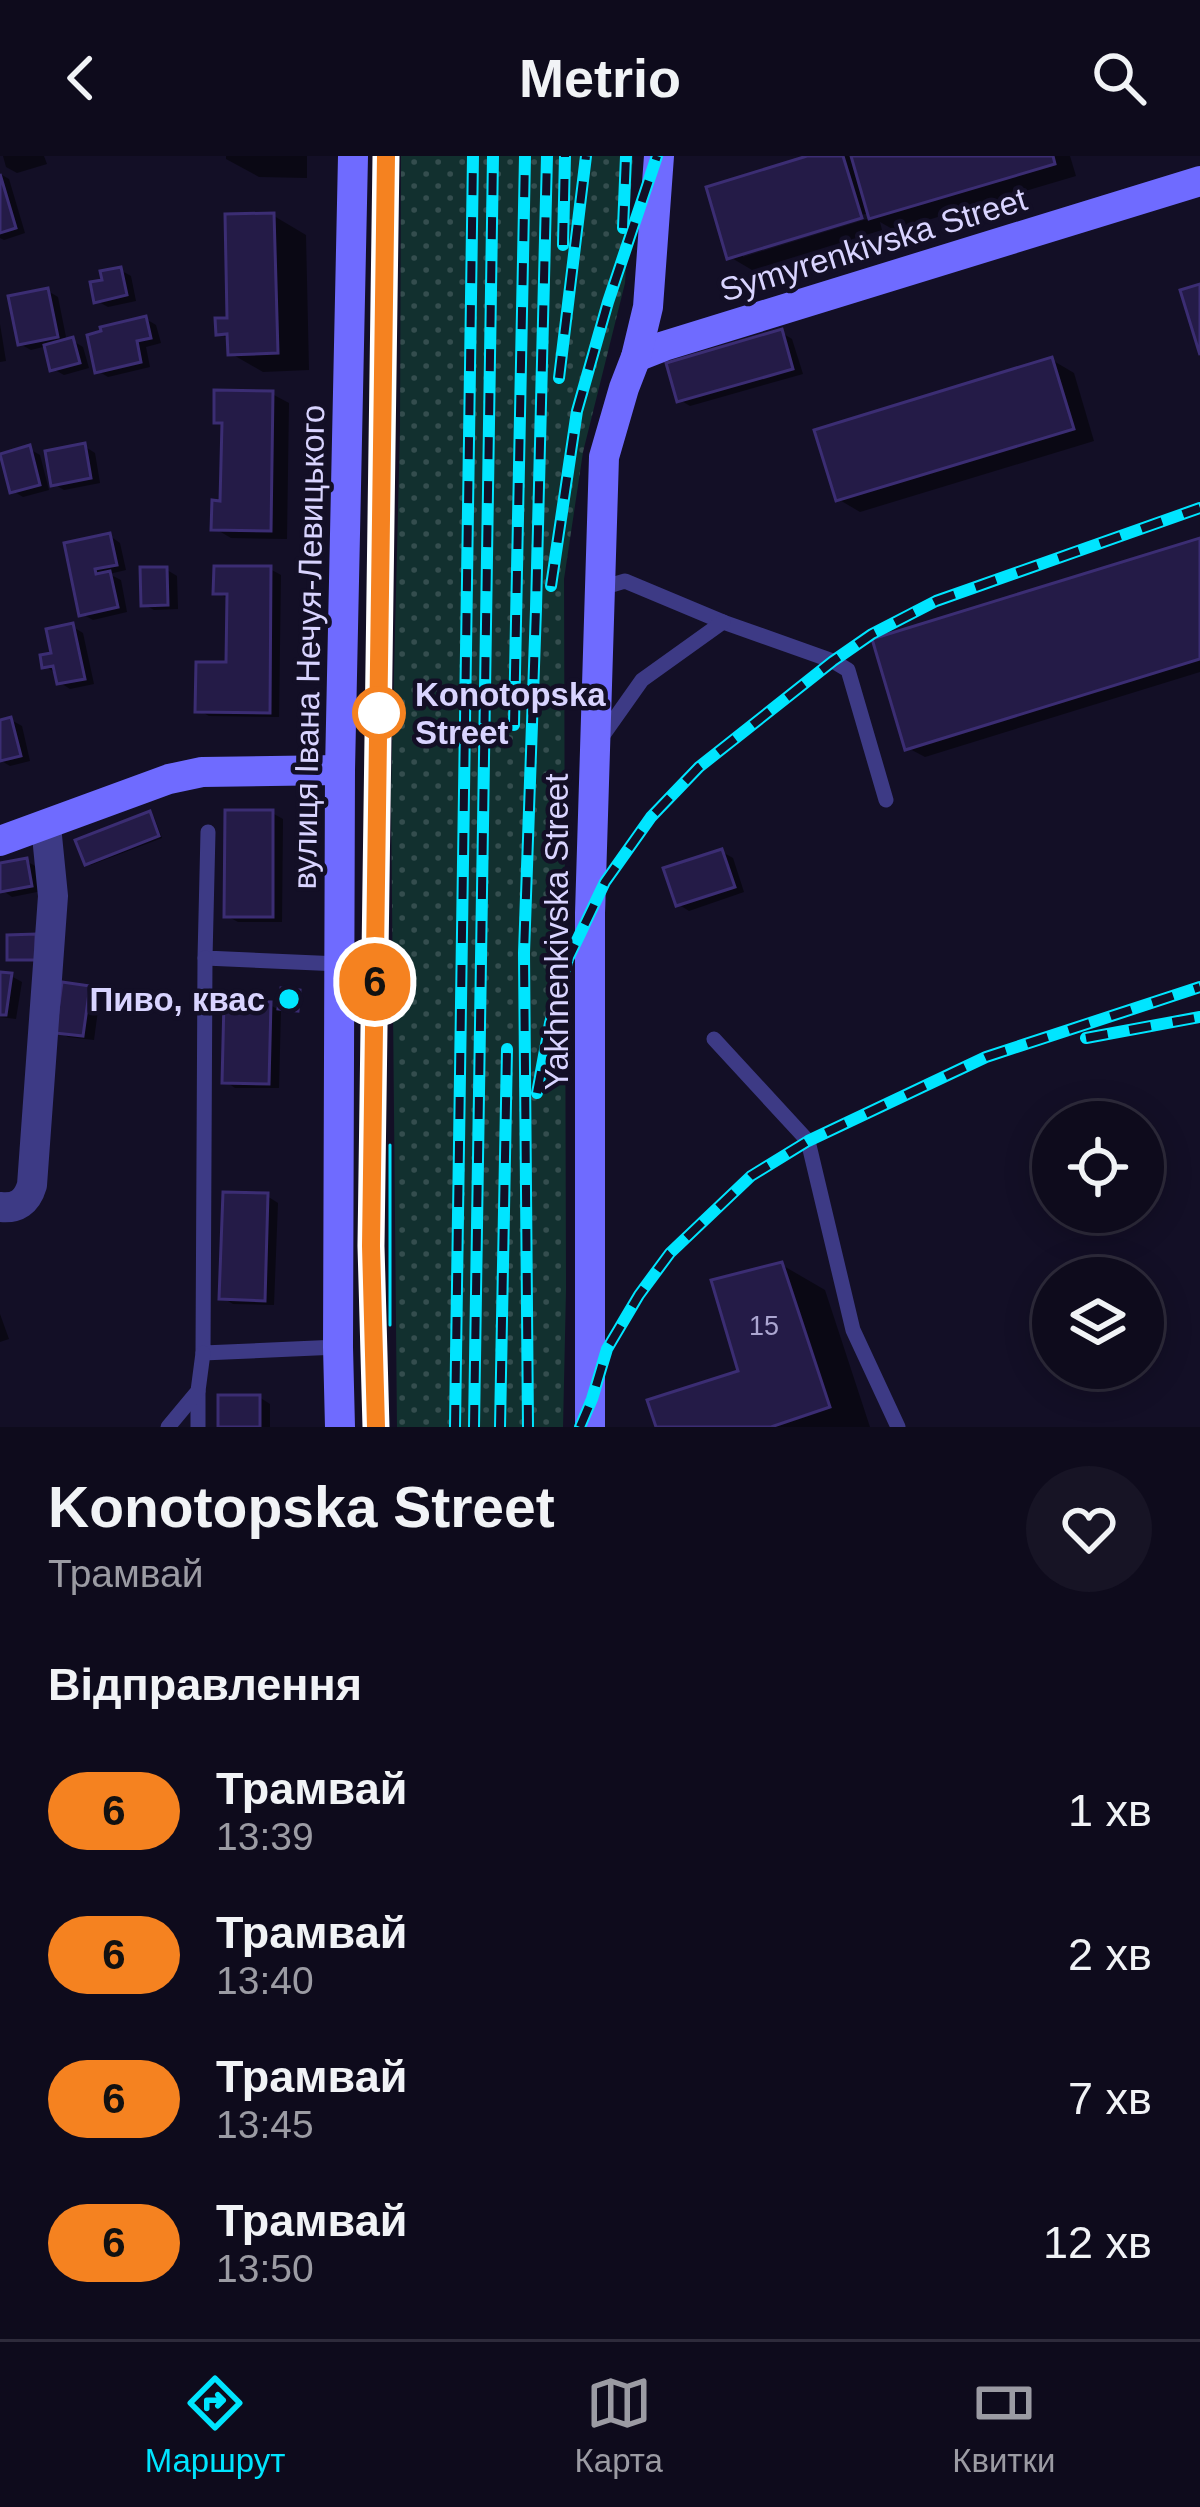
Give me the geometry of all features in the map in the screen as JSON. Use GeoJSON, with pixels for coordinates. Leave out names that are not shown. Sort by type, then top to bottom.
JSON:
{"type":"FeatureCollection","features":[{"type":"Feature","properties":{"kind":"main road","name":"вулиця Івана Нечуя-Левицького"},"geometry":{"type":"LineString","coordinates":[[340,1427],[340,770],[353,156]]}},
{"type":"Feature","properties":{"kind":"main road","name":"Yakhnenkivska Street"},"geometry":{"type":"LineString","coordinates":[[590,1427],[590,913],[604,458],[648,307],[659,156]]}},
{"type":"Feature","properties":{"kind":"main road","name":"Symyrenkivska Street"},"geometry":{"type":"LineString","coordinates":[[636,357],[1200,181]]}},
{"type":"Feature","properties":{"kind":"main road"},"geometry":{"type":"LineString","coordinates":[[0,841],[169,779],[202,772],[340,770]]}},
{"type":"Feature","properties":{"kind":"street"},"geometry":{"type":"LineString","coordinates":[[0,1207],[18,1206],[32,1186],[53,896],[46,826]]}},
{"type":"Feature","properties":{"kind":"lane"},"geometry":{"type":"LineString","coordinates":[[598,589],[625,581],[848,670],[886,800]]}},
{"type":"Feature","properties":{"kind":"lane"},"geometry":{"type":"LineString","coordinates":[[594,748],[642,680],[723,622]]}},
{"type":"Feature","properties":{"kind":"lane"},"geometry":{"type":"LineString","coordinates":[[198,1427],[203,1353],[208,832]]}},
{"type":"Feature","properties":{"kind":"lane"},"geometry":{"type":"LineString","coordinates":[[205,958],[340,964]]}},
{"type":"Feature","properties":{"kind":"lane"},"geometry":{"type":"LineString","coordinates":[[714,1039],[808,1141],[853,1330],[898,1427]]}},
{"type":"Feature","properties":{"kind":"lane"},"geometry":{"type":"LineString","coordinates":[[203,1353],[338,1347]]}},
{"type":"Feature","properties":{"kind":"lane"},"geometry":{"type":"LineString","coordinates":[[168,1427],[198,1391]]}},
{"type":"Feature","properties":{"kind":"green space"},"geometry":{"type":"Polygon","coordinates":[[[401,156],[633,156],[625,283],[583,452],[564,579],[563,1427],[397,1427],[391,795],[401,156]]]}},
{"type":"Feature","properties":{"kind":"building"},"geometry":{"type":"Polygon","coordinates":[[[807,156],[843,156],[862,218],[727,259],[706,187],[807,156]]]}},
{"type":"Feature","properties":{"kind":"building"},"geometry":{"type":"Polygon","coordinates":[[[851,156],[1053,156],[1055,164],[869,219],[851,156]]]}},
{"type":"Feature","properties":{"kind":"building"},"geometry":{"type":"Polygon","coordinates":[[[0,174],[16,228],[0,233],[0,174]]]}},
{"type":"Feature","properties":{"kind":"building"},"geometry":{"type":"Polygon","coordinates":[[[274,213],[278,353],[228,355],[227,334],[216,335],[215,318],[227,318],[225,214],[274,213]]]}},
{"type":"Feature","properties":{"kind":"building"},"geometry":{"type":"Polygon","coordinates":[[[121,267],[127,295],[94,303],[90,282],[102,280],[100,271],[121,267]]]}},
{"type":"Feature","properties":{"kind":"building"},"geometry":{"type":"Polygon","coordinates":[[[1200,284],[1200,355],[1180,290],[1200,284]]]}},
{"type":"Feature","properties":{"kind":"building"},"geometry":{"type":"Polygon","coordinates":[[[48,288],[58,337],[18,345],[8,296],[48,288]]]}},
{"type":"Feature","properties":{"kind":"building"},"geometry":{"type":"Polygon","coordinates":[[[146,316],[151,338],[137,341],[141,362],[95,373],[87,335],[101,331],[100,327],[146,316]]]}},
{"type":"Feature","properties":{"kind":"building"},"geometry":{"type":"Polygon","coordinates":[[[782,329],[793,369],[677,402],[666,363],[782,329]]]}},
{"type":"Feature","properties":{"kind":"building"},"geometry":{"type":"Polygon","coordinates":[[[73,337],[80,363],[50,371],[44,345],[73,337]]]}},
{"type":"Feature","properties":{"kind":"building"},"geometry":{"type":"Polygon","coordinates":[[[1052,357],[1074,429],[836,501],[814,430],[1052,357]]]}},
{"type":"Feature","properties":{"kind":"building"},"geometry":{"type":"Polygon","coordinates":[[[214,390],[273,391],[271,531],[211,530],[212,500],[220,501],[222,423],[214,423],[214,390]]]}},
{"type":"Feature","properties":{"kind":"building"},"geometry":{"type":"Polygon","coordinates":[[[85,443],[91,478],[51,486],[45,451],[85,443]]]}},
{"type":"Feature","properties":{"kind":"building"},"geometry":{"type":"Polygon","coordinates":[[[30,445],[40,485],[10,493],[0,454],[30,445]]]}},
{"type":"Feature","properties":{"kind":"building"},"geometry":{"type":"Polygon","coordinates":[[[110,533],[117,565],[95,569],[96,574],[110,571],[118,607],[79,616],[64,543],[110,533]]]}},
{"type":"Feature","properties":{"kind":"building"},"geometry":{"type":"Polygon","coordinates":[[[1200,538],[1200,659],[905,750],[872,639],[1200,538]]]}},
{"type":"Feature","properties":{"kind":"building"},"geometry":{"type":"Polygon","coordinates":[[[214,566],[271,566],[270,713],[195,712],[196,662],[226,662],[227,594],[213,594],[214,566]]]}},
{"type":"Feature","properties":{"kind":"building"},"geometry":{"type":"Polygon","coordinates":[[[140,567],[167,567],[168,605],[141,606],[140,567]]]}},
{"type":"Feature","properties":{"kind":"building"},"geometry":{"type":"Polygon","coordinates":[[[73,623],[85,679],[57,684],[53,666],[42,668],[40,655],[51,653],[46,629],[73,623]]]}},
{"type":"Feature","properties":{"kind":"building"},"geometry":{"type":"Polygon","coordinates":[[[11,717],[21,756],[0,761],[0,720],[11,717]]]}},
{"type":"Feature","properties":{"kind":"building"},"geometry":{"type":"Polygon","coordinates":[[[225,810],[273,810],[273,917],[224,917],[225,810]]]}},
{"type":"Feature","properties":{"kind":"building"},"geometry":{"type":"Polygon","coordinates":[[[150,811],[159,836],[85,865],[75,840],[150,811]]]}},
{"type":"Feature","properties":{"kind":"building"},"geometry":{"type":"Polygon","coordinates":[[[722,849],[735,887],[676,906],[663,868],[722,849]]]}},
{"type":"Feature","properties":{"kind":"building"},"geometry":{"type":"Polygon","coordinates":[[[27,858],[32,886],[0,892],[0,863],[27,858]]]}},
{"type":"Feature","properties":{"kind":"building"},"geometry":{"type":"Polygon","coordinates":[[[36,934],[36,960],[7,960],[7,935],[36,934]]]}},
{"type":"Feature","properties":{"kind":"building"},"geometry":{"type":"Polygon","coordinates":[[[0,972],[12,973],[6,1015],[0,1015],[0,972]]]}},
{"type":"Feature","properties":{"kind":"building"},"geometry":{"type":"Polygon","coordinates":[[[62,982],[90,986],[83,1036],[55,1033],[62,982]]]}},
{"type":"Feature","properties":{"kind":"building","name":"Пиво, квас"},"geometry":{"type":"Polygon","coordinates":[[[281,988],[300,990],[298,1011],[278,1009],[281,988]]]}},
{"type":"Feature","properties":{"kind":"building"},"geometry":{"type":"Polygon","coordinates":[[[224,1001],[271,1002],[269,1084],[222,1083],[224,1001]]]}},
{"type":"Feature","properties":{"kind":"building"},"geometry":{"type":"Polygon","coordinates":[[[223,1192],[268,1193],[265,1301],[219,1299],[223,1192]]]}},
{"type":"Feature","properties":{"kind":"building"},"geometry":{"type":"Polygon","coordinates":[[[782,1262],[830,1407],[771,1427],[656,1427],[647,1400],[738,1371],[711,1280],[782,1262]]]}},
{"type":"Feature","properties":{"kind":"building"},"geometry":{"type":"Polygon","coordinates":[[[218,1395],[260,1395],[260,1427],[218,1427],[218,1395]]]}},
{"type":"Feature","properties":{"kind":"tram line"},"geometry":{"type":"LineString","coordinates":[[376,1427],[371,1246],[386,156]]}},
{"type":"Feature","properties":{"kind":"tram line","name":"6"},"geometry":{"type":"LineString","coordinates":[[376,1427],[371,1246],[386,156]]}},
{"type":"Feature","properties":{"kind":"tram line"},"geometry":{"type":"LineString","coordinates":[[390,1145],[390,1325]]}},
{"type":"Feature","properties":{"kind":"railway"},"geometry":{"type":"LineString","coordinates":[[455,1427],[473,156]]}},
{"type":"Feature","properties":{"kind":"railway"},"geometry":{"type":"LineString","coordinates":[[474,1427],[493,156]]}},
{"type":"Feature","properties":{"kind":"railway"},"geometry":{"type":"LineString","coordinates":[[514,725],[525,156]]}},
{"type":"Feature","properties":{"kind":"railway"},"geometry":{"type":"LineString","coordinates":[[528,1427],[524,953],[547,156]]}},
{"type":"Feature","properties":{"kind":"railway"},"geometry":{"type":"LineString","coordinates":[[563,245],[565,156]]}},
{"type":"Feature","properties":{"kind":"railway"},"geometry":{"type":"LineString","coordinates":[[559,378],[586,156]]}},
{"type":"Feature","properties":{"kind":"railway"},"geometry":{"type":"LineString","coordinates":[[623,228],[626,156]]}},
{"type":"Feature","properties":{"kind":"railway"},"geometry":{"type":"LineString","coordinates":[[551,586],[577,411],[657,156]]}},
{"type":"Feature","properties":{"kind":"railway"},"geometry":{"type":"LineString","coordinates":[[537,1093],[568,959],[605,882],[651,817],[699,767],[872,634],[936,601],[1200,508]]}},
{"type":"Feature","properties":{"kind":"railway"},"geometry":{"type":"LineString","coordinates":[[580,1427],[607,1349],[639,1295],[670,1253],[751,1176],[808,1141],[986,1057],[1200,987]]}},
{"type":"Feature","properties":{"kind":"railway"},"geometry":{"type":"LineString","coordinates":[[1086,1038],[1200,1017]]}},
{"type":"Feature","properties":{"kind":"railway"},"geometry":{"type":"LineString","coordinates":[[500,1427],[507,1049]]}},
{"type":"Feature","properties":{"kind":"place","name":"Konotopska Street"},"geometry":{"type":"Point","coordinates":[379,713]}},
{"type":"Feature","properties":{"kind":"place","name":"Пиво, квас"},"geometry":{"type":"Point","coordinates":[289,999]}}]}
